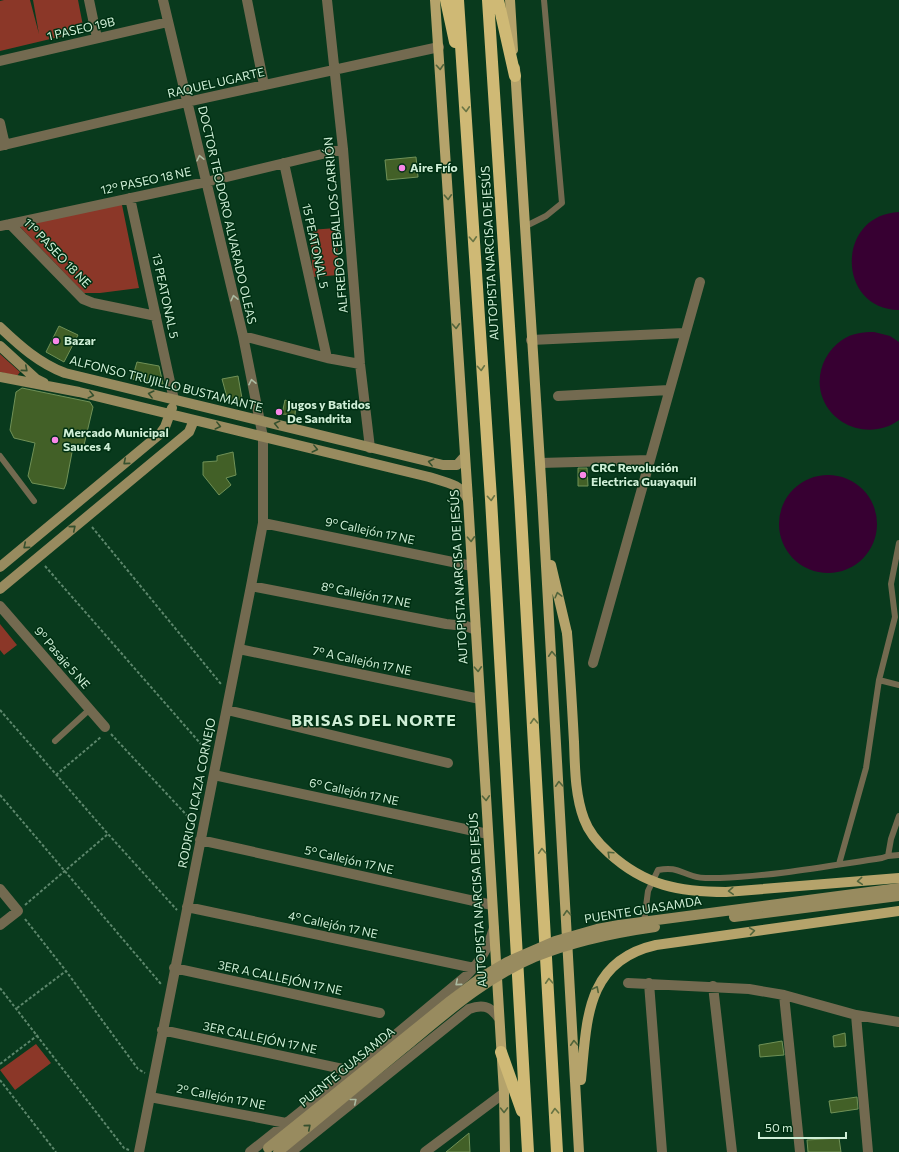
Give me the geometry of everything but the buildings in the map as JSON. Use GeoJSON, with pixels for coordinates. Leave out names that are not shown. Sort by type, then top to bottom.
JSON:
{"type":"FeatureCollection","features":[{"type":"Feature","properties":{"kind":"highway"},"geometry":{"type":"LineString","coordinates":[[446,0],[464,80]]}},
{"type":"Feature","properties":{"kind":"highway","name":"AUTOPISTA NARCISA DE JESÚS"},"geometry":{"type":"LineString","coordinates":[[458,0],[491,507],[528,1152]]}},
{"type":"Feature","properties":{"kind":"highway","name":"AUTOPISTA NARCISA DE JESÚS"},"geometry":{"type":"LineString","coordinates":[[488,0],[522,520],[557,1152]]}},
{"type":"Feature","properties":{"kind":"highway"},"geometry":{"type":"LineString","coordinates":[[498,0],[515,76]]}},
{"type":"Feature","properties":{"kind":"highway"},"geometry":{"type":"LineString","coordinates":[[501,1052],[527,1123]]}},
{"type":"Feature","properties":{"kind":"main road","name":"AUTOPISTA NARCISA DE JESÚS"},"geometry":{"type":"LineString","coordinates":[[435,0],[476,630],[498,1017],[504,1093],[505,1152]]}},
{"type":"Feature","properties":{"kind":"main road"},"geometry":{"type":"LineString","coordinates":[[510,0],[545,540],[579,1152]]}},
{"type":"Feature","properties":{"kind":"main road"},"geometry":{"type":"LineString","coordinates":[[545,540],[567,633],[579,804],[590,831],[604,849],[626,867],[649,881],[682,890],[702,892],[726,892],[899,878]]}},
{"type":"Feature","properties":{"kind":"main road"},"geometry":{"type":"LineString","coordinates":[[577,1110],[589,1010],[592,998],[603,977],[617,962],[635,950],[656,945],[899,912]]}},
{"type":"Feature","properties":{"kind":"street"},"geometry":{"type":"LineString","coordinates":[[89,0],[97,38]]}},
{"type":"Feature","properties":{"kind":"street","name":"DOCTOR TEODORO ALVARADO OLEAS"},"geometry":{"type":"LineString","coordinates":[[164,0],[243,336],[263,437]]}},
{"type":"Feature","properties":{"kind":"street"},"geometry":{"type":"LineString","coordinates":[[247,0],[264,85]]}},
{"type":"Feature","properties":{"kind":"street","name":"ALFREDO CEBALLOS CARRIÓN"},"geometry":{"type":"LineString","coordinates":[[327,0],[343,149],[360,364],[370,448]]}},
{"type":"Feature","properties":{"kind":"street","name":"1 PASEO 19B"},"geometry":{"type":"LineString","coordinates":[[0,61],[168,22]]}},
{"type":"Feature","properties":{"kind":"street","name":"RAQUEL UGARTE"},"geometry":{"type":"LineString","coordinates":[[2,146],[187,102],[264,85],[334,72],[439,48]]}},
{"type":"Feature","properties":{"kind":"street"},"geometry":{"type":"LineString","coordinates":[[0,123],[2,146]]}},
{"type":"Feature","properties":{"kind":"street","name":"12° PASEO 18 NE"},"geometry":{"type":"LineString","coordinates":[[0,226],[206,182],[343,149]]}},
{"type":"Feature","properties":{"kind":"street","name":"15 PEATONAL 5"},"geometry":{"type":"LineString","coordinates":[[284,163],[327,358]]}},
{"type":"Feature","properties":{"kind":"street","name":"13 PEATONAL 5"},"geometry":{"type":"LineString","coordinates":[[130,198],[174,400]]}},
{"type":"Feature","properties":{"kind":"street","name":"11° PASEO 18 NE"},"geometry":{"type":"LineString","coordinates":[[10,224],[83,299],[93,304],[156,316]]}},
{"type":"Feature","properties":{"kind":"street"},"geometry":{"type":"LineString","coordinates":[[593,663],[684,333],[700,282]]}},
{"type":"Feature","properties":{"kind":"street","name":"ALFONSO TRUJILLO BUSTAMANTE"},"geometry":{"type":"LineString","coordinates":[[0,327],[26,351],[43,363],[65,373],[443,465],[457,465],[465,456]]}},
{"type":"Feature","properties":{"kind":"street"},"geometry":{"type":"LineString","coordinates":[[531,340],[684,333]]}},
{"type":"Feature","properties":{"kind":"street"},"geometry":{"type":"LineString","coordinates":[[243,336],[327,358],[360,364]]}},
{"type":"Feature","properties":{"kind":"street"},"geometry":{"type":"LineString","coordinates":[[0,346],[36,379],[53,386]]}},
{"type":"Feature","properties":{"kind":"street"},"geometry":{"type":"LineString","coordinates":[[0,377],[53,386],[429,477],[456,486],[466,494],[468,500]]}},
{"type":"Feature","properties":{"kind":"street"},"geometry":{"type":"LineString","coordinates":[[558,396],[669,390]]}},
{"type":"Feature","properties":{"kind":"street"},"geometry":{"type":"LineString","coordinates":[[0,567],[160,434],[170,414],[174,400]]}},
{"type":"Feature","properties":{"kind":"street"},"geometry":{"type":"LineString","coordinates":[[0,589],[189,432],[194,420]]}},
{"type":"Feature","properties":{"kind":"street","name":"RODRIGO ICAZA CORNEJO"},"geometry":{"type":"LineString","coordinates":[[139,1152],[174,968],[227,710],[263,523],[263,437]]}},
{"type":"Feature","properties":{"kind":"street"},"geometry":{"type":"LineString","coordinates":[[540,463],[650,460]]}},
{"type":"Feature","properties":{"kind":"street","name":"9º Callejón 17 NE"},"geometry":{"type":"LineString","coordinates":[[263,523],[472,566]]}},
{"type":"Feature","properties":{"kind":"street","name":"8º Callejón 17 NE"},"geometry":{"type":"LineString","coordinates":[[251,586],[446,624],[466,626],[476,630]]}},
{"type":"Feature","properties":{"kind":"street","name":"9º Pasaje 5 NE"},"geometry":{"type":"LineString","coordinates":[[0,606],[107,729]]}},
{"type":"Feature","properties":{"kind":"street","name":"7º A Callejón 17 NE"},"geometry":{"type":"LineString","coordinates":[[239,649],[480,698]]}},
{"type":"Feature","properties":{"kind":"street"},"geometry":{"type":"LineString","coordinates":[[227,710],[448,763]]}},
{"type":"Feature","properties":{"kind":"street","name":"6º Callejón 17 NE"},"geometry":{"type":"LineString","coordinates":[[214,775],[488,834]]}},
{"type":"Feature","properties":{"kind":"street","name":"5º Callejón 17 NE"},"geometry":{"type":"LineString","coordinates":[[201,836],[492,905]]}},
{"type":"Feature","properties":{"kind":"street","name":"PUENTE GUASAMDA"},"geometry":{"type":"LineString","coordinates":[[270,1151],[450,1001],[483,976],[507,962],[555,941],[597,929],[899,888]]}},
{"type":"Feature","properties":{"kind":"street"},"geometry":{"type":"LineString","coordinates":[[0,889],[18,911],[0,925]]}},
{"type":"Feature","properties":{"kind":"street","name":"PUENTE GUASAMDA"},"geometry":{"type":"LineString","coordinates":[[270,1151],[456,1005],[493,979],[534,958],[559,948],[604,935],[899,896]]}},
{"type":"Feature","properties":{"kind":"street","name":"4º Callejón 17 NE"},"geometry":{"type":"LineString","coordinates":[[187,907],[474,968]]}},
{"type":"Feature","properties":{"kind":"street"},"geometry":{"type":"LineString","coordinates":[[250,1152],[352,1071],[474,968],[488,948],[494,928]]}},
{"type":"Feature","properties":{"kind":"street","name":"3ER A CALLEJÓN 17 NE"},"geometry":{"type":"LineString","coordinates":[[174,968],[380,1013]]}},
{"type":"Feature","properties":{"kind":"street"},"geometry":{"type":"LineString","coordinates":[[628,983],[713,986],[749,989],[784,995],[856,1015],[899,1022]]}},
{"type":"Feature","properties":{"kind":"street"},"geometry":{"type":"LineString","coordinates":[[648,983],[662,1152]]}},
{"type":"Feature","properties":{"kind":"street"},"geometry":{"type":"LineString","coordinates":[[713,986],[732,1152]]}},
{"type":"Feature","properties":{"kind":"street"},"geometry":{"type":"LineString","coordinates":[[784,995],[800,1152]]}},
{"type":"Feature","properties":{"kind":"street"},"geometry":{"type":"LineString","coordinates":[[291,1152],[469,1008],[483,1005],[488,1007],[498,1017]]}},
{"type":"Feature","properties":{"kind":"street"},"geometry":{"type":"LineString","coordinates":[[856,1015],[868,1152]]}},
{"type":"Feature","properties":{"kind":"street","name":"3ER CALLEJÓN 17 NE"},"geometry":{"type":"LineString","coordinates":[[162,1030],[352,1071]]}},
{"type":"Feature","properties":{"kind":"street"},"geometry":{"type":"LineString","coordinates":[[425,1152],[504,1093]]}},
{"type":"Feature","properties":{"kind":"street","name":"2º Callejón 17 NE"},"geometry":{"type":"LineString","coordinates":[[150,1097],[286,1123]]}},
{"type":"Feature","properties":{"kind":"lane"},"geometry":{"type":"LineString","coordinates":[[524,227],[546,216],[562,203],[544,0]]}},
{"type":"Feature","properties":{"kind":"lane"},"geometry":{"type":"LineString","coordinates":[[0,456],[34,501]]}},
{"type":"Feature","properties":{"kind":"lane"},"geometry":{"type":"LineString","coordinates":[[839,864],[866,768],[879,680],[895,617],[891,584],[899,543]]}},
{"type":"Feature","properties":{"kind":"lane"},"geometry":{"type":"LineString","coordinates":[[879,680],[899,685]]}},
{"type":"Feature","properties":{"kind":"lane"},"geometry":{"type":"LineString","coordinates":[[55,741],[90,709]]}},
{"type":"Feature","properties":{"kind":"lane"},"geometry":{"type":"LineString","coordinates":[[888,856],[891,839],[899,816]]}},
{"type":"Feature","properties":{"kind":"lane"},"geometry":{"type":"LineString","coordinates":[[644,922],[648,891],[658,870],[668,868],[679,870],[694,877],[728,878],[899,855]]}},
{"type":"Feature","properties":{"kind":"path"},"geometry":{"type":"LineString","coordinates":[[85,518],[230,693]]}},
{"type":"Feature","properties":{"kind":"path"},"geometry":{"type":"LineString","coordinates":[[38,557],[217,760]]}},
{"type":"Feature","properties":{"kind":"path"},"geometry":{"type":"LineString","coordinates":[[0,710],[108,834],[184,918]]}},
{"type":"Feature","properties":{"kind":"path"},"geometry":{"type":"LineString","coordinates":[[56,775],[107,729],[201,836]]}},
{"type":"Feature","properties":{"kind":"path"},"geometry":{"type":"LineString","coordinates":[[0,795],[169,994]]}},
{"type":"Feature","properties":{"kind":"path"},"geometry":{"type":"LineString","coordinates":[[108,834],[18,911],[66,971],[138,1069],[153,1077]]}},
{"type":"Feature","properties":{"kind":"path"},"geometry":{"type":"LineString","coordinates":[[16,1008],[66,971]]}},
{"type":"Feature","properties":{"kind":"path"},"geometry":{"type":"LineString","coordinates":[[0,988],[38,1035],[124,1148],[133,1152]]}},
{"type":"Feature","properties":{"kind":"path"},"geometry":{"type":"LineString","coordinates":[[0,1064],[38,1035]]}},
{"type":"Feature","properties":{"kind":"path"},"geometry":{"type":"LineString","coordinates":[[0,1080],[56,1152]]}},
{"type":"Feature","properties":{"kind":"shaded area"},"geometry":{"type":"Polygon","coordinates":[[[30,0],[39,34],[33,0],[78,0],[84,31],[0,51],[0,1],[30,0]]]}},
{"type":"Feature","properties":{"kind":"shaded area"},"geometry":{"type":"Polygon","coordinates":[[[121,200],[139,288],[100,293],[84,293],[18,225],[121,200]]]}},
{"type":"Feature","properties":{"kind":"shaded area"},"geometry":{"type":"Polygon","coordinates":[[[899,212],[899,310],[879,306],[864,295],[855,280],[852,262],[855,244],[863,229],[878,217],[899,212]]]}},
{"type":"Feature","properties":{"kind":"shaded area"},"geometry":{"type":"Polygon","coordinates":[[[336,228],[339,275],[313,277],[310,230],[336,228]]]}},
{"type":"Feature","properties":{"kind":"shaded area"},"geometry":{"type":"Polygon","coordinates":[[[874,332],[890,336],[899,342],[899,420],[889,426],[867,430],[856,428],[836,418],[823,399],[820,391],[820,374],[822,366],[830,351],[842,340],[854,334],[874,332]]]}},
{"type":"Feature","properties":{"kind":"shaded area"},"geometry":{"type":"Polygon","coordinates":[[[0,354],[20,372],[17,376],[0,372],[0,354]]]}},
{"type":"Feature","properties":{"kind":"shaded area"},"geometry":{"type":"Polygon","coordinates":[[[828,475],[847,479],[863,489],[873,505],[877,524],[873,543],[863,559],[847,569],[828,573],[809,569],[793,559],[783,543],[779,524],[783,505],[793,489],[809,479],[828,475]]]}},
{"type":"Feature","properties":{"kind":"shaded area"},"geometry":{"type":"Polygon","coordinates":[[[0,624],[17,645],[4,655],[0,650],[0,624]]]}},
{"type":"Feature","properties":{"kind":"shaded area"},"geometry":{"type":"Polygon","coordinates":[[[36,1044],[51,1063],[15,1090],[0,1070],[36,1044]]]}},
{"type":"Feature","properties":{"kind":"place","name":"Aire Frío"},"geometry":{"type":"Point","coordinates":[402,168]}},
{"type":"Feature","properties":{"kind":"place","name":"Bazar"},"geometry":{"type":"Point","coordinates":[56,341]}},
{"type":"Feature","properties":{"kind":"place","name":"Jugos y Batidos De Sandrita"},"geometry":{"type":"Point","coordinates":[279,412]}},
{"type":"Feature","properties":{"kind":"place","name":"Mercado Municipal Sauces 4"},"geometry":{"type":"Point","coordinates":[55,440]}},
{"type":"Feature","properties":{"kind":"place","name":"CRC Revolución Electrica Guayaquil"},"geometry":{"type":"Point","coordinates":[583,475]}},
{"type":"Feature","properties":{"kind":"district","name":"BRISAS DEL NORTE"},"geometry":{"type":"Point","coordinates":[374,720]}}]}
